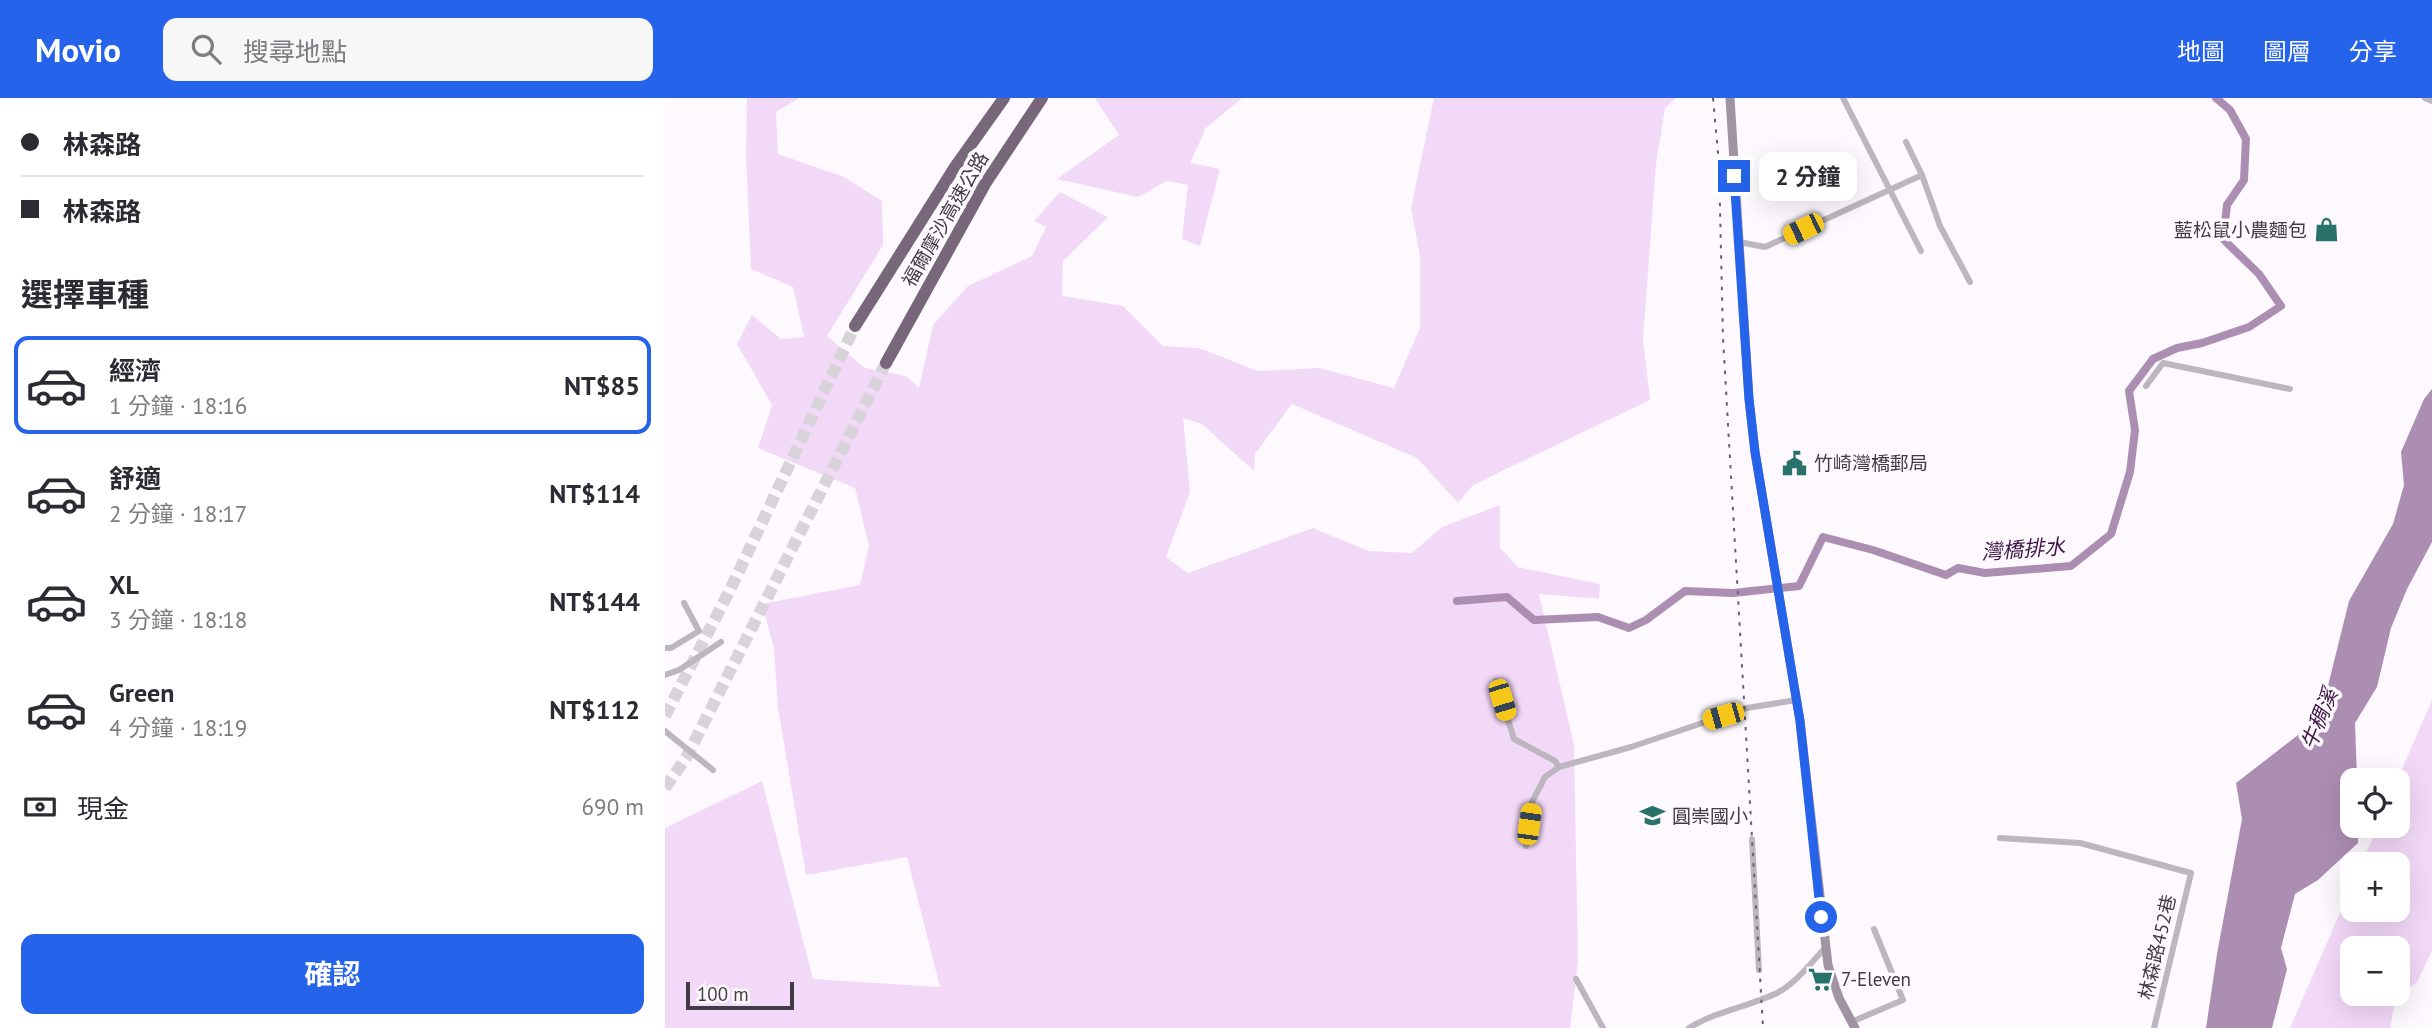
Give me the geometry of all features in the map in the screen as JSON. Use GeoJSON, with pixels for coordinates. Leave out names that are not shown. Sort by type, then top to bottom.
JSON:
{"type":"FeatureCollection","features":[{"type":"Feature","properties":{"kind":"highway","name":"福爾摩沙高速公路"},"geometry":{"type":"LineString","coordinates":[[855,326],[955,167],[1004,98]]}},
{"type":"Feature","properties":{"kind":"highway","name":"福爾摩沙高速公路"},"geometry":{"type":"LineString","coordinates":[[885,363],[985,184],[1042,98]]}},
{"type":"Feature","properties":{"kind":"main road"},"geometry":{"type":"LineString","coordinates":[[1730,98],[1749,399],[1755,452],[1797,700],[1825,948],[1839,998],[1853,1025]]}},
{"type":"Feature","properties":{"kind":"street"},"geometry":{"type":"LineString","coordinates":[[1843,98],[1921,251]]}},
{"type":"Feature","properties":{"kind":"street"},"geometry":{"type":"LineString","coordinates":[[2425,98],[2432,101]]}},
{"type":"Feature","properties":{"kind":"street"},"geometry":{"type":"LineString","coordinates":[[1906,142],[1922,175],[1940,226],[1970,282]]}},
{"type":"Feature","properties":{"kind":"street"},"geometry":{"type":"LineString","coordinates":[[1739,242],[1765,247],[1922,175]]}},
{"type":"Feature","properties":{"kind":"street"},"geometry":{"type":"LineString","coordinates":[[2146,386],[2163,363],[2290,389]]}},
{"type":"Feature","properties":{"kind":"street"},"geometry":{"type":"LineString","coordinates":[[665,648],[671,648],[699,631],[684,603]]}},
{"type":"Feature","properties":{"kind":"street"},"geometry":{"type":"LineString","coordinates":[[665,675],[679,670],[721,642]]}},
{"type":"Feature","properties":{"kind":"street"},"geometry":{"type":"LineString","coordinates":[[1496,681],[1514,739],[1555,761],[1559,767]]}},
{"type":"Feature","properties":{"kind":"street"},"geometry":{"type":"LineString","coordinates":[[1525,846],[1532,802],[1545,777],[1559,767],[1631,747],[1747,708],[1797,700]]}},
{"type":"Feature","properties":{"kind":"street"},"geometry":{"type":"LineString","coordinates":[[665,731],[713,770]]}},
{"type":"Feature","properties":{"kind":"street","name":"林森路452巷"},"geometry":{"type":"LineString","coordinates":[[2000,838],[2080,843],[2191,873],[2154,1028]]}},
{"type":"Feature","properties":{"kind":"street"},"geometry":{"type":"LineString","coordinates":[[1752,839],[1759,970]]}},
{"type":"Feature","properties":{"kind":"street"},"geometry":{"type":"LineString","coordinates":[[1853,1025],[1903,1000],[1874,929]]}},
{"type":"Feature","properties":{"kind":"street"},"geometry":{"type":"LineString","coordinates":[[1689,1028],[1715,1015],[1777,993],[1793,982],[1825,948]]}},
{"type":"Feature","properties":{"kind":"street"},"geometry":{"type":"LineString","coordinates":[[1576,979],[1603,1028]]}},
{"type":"Feature","properties":{"kind":"shaded area"},"geometry":{"type":"Polygon","coordinates":[[[747,98],[799,98],[776,112],[778,154],[844,177],[882,201],[883,245],[827,336],[865,368],[906,376],[919,388],[933,325],[968,286],[1032,256],[1046,227],[1034,221],[1060,192],[1108,217],[1063,261],[1062,296],[1123,306],[1163,346],[1199,348],[1258,371],[1319,368],[1394,388],[1420,328],[1420,257],[1411,208],[1434,98],[1676,98],[1665,108],[1656,164],[1643,339],[1650,400],[1473,485],[1458,503],[1417,458],[1292,404],[1255,454],[1254,471],[1202,424],[1183,418],[1190,492],[1166,557],[1188,573],[1313,528],[1369,551],[1412,553],[1442,527],[1500,505],[1500,548],[1518,567],[1600,584],[1599,599],[1539,594],[1574,745],[1578,962],[1570,1028],[665,1028],[665,828],[762,781],[813,979],[940,987],[907,857],[806,875],[778,708],[774,648],[762,604],[860,585],[869,546],[855,488],[758,448],[772,405],[737,344],[752,315],[781,339],[804,337],[793,287],[751,269],[746,156],[747,98]]]}},
{"type":"Feature","properties":{"kind":"shaded area"},"geometry":{"type":"Polygon","coordinates":[[[1095,98],[1242,98],[1206,128],[1190,163],[1220,169],[1200,246],[1182,239],[1188,185],[1167,181],[1138,197],[1057,179],[1119,135],[1095,98]]]}},
{"type":"Feature","properties":{"kind":"shaded area"},"geometry":{"type":"Polygon","coordinates":[[[2432,700],[2432,951],[2417,982],[2410,987],[2410,936],[2340,936],[2340,1006],[2394,1006],[2390,1028],[2290,1028],[2340,913],[2340,922],[2410,922],[2410,852],[2366,852],[2373,838],[2410,838],[2410,768],[2402,768],[2432,700]]]}},
{"type":"Feature","properties":{"kind":"water","name":"牛稠溪"},"geometry":{"type":"Polygon","coordinates":[[[2432,389],[2432,542],[2407,589],[2391,628],[2377,687],[2355,723],[2357,768],[2340,768],[2340,838],[2358,838],[2358,843],[2348,852],[2340,852],[2340,860],[2318,880],[2295,894],[2281,948],[2287,969],[2272,1028],[2206,1028],[2242,819],[2236,783],[2320,718],[2349,601],[2393,524],[2404,485],[2401,452],[2424,399],[2432,389]]]}},
{"type":"Feature","properties":{"kind":"waterway","name":"灣橋排水"},"geometry":{"type":"LineString","coordinates":[[1457,601],[1507,597],[1534,620],[1598,617],[1629,628],[1646,620],[1685,591],[1733,593],[1799,586],[1823,537],[1873,550],[1946,575],[1958,568],[1985,573],[2071,566],[2111,534],[2130,472],[2135,430],[2129,391],[2153,359],[2177,348],[2202,343],[2249,327],[2281,306],[2259,274],[2223,239],[2227,205],[2244,180],[2246,139],[2230,110],[2216,98]]}},
{"type":"Feature","properties":{"kind":"tunnel"},"geometry":{"type":"LineString","coordinates":[[665,716],[730,590],[855,326]]}},
{"type":"Feature","properties":{"kind":"tunnel"},"geometry":{"type":"LineString","coordinates":[[665,788],[686,758],[886,363]]}},
{"type":"Feature","properties":{"kind":"railway"},"geometry":{"type":"LineString","coordinates":[[1713,98],[1719,164],[1723,338],[1763,1028]]}},
{"type":"Feature","properties":{"kind":"place","name":"藍松鼠小農麵包"},"geometry":{"type":"Point","coordinates":[2327,230]}},
{"type":"Feature","properties":{"kind":"place","name":"竹崎灣橋郵局"},"geometry":{"type":"Point","coordinates":[1794,463]}},
{"type":"Feature","properties":{"kind":"place","name":"圓崇國小"},"geometry":{"type":"Point","coordinates":[1652,816]}},
{"type":"Feature","properties":{"kind":"place","name":"7-Eleven"},"geometry":{"type":"Point","coordinates":[1821,979]}},
{"type":"Feature","properties":{"kind":"route"},"geometry":{"type":"LineString","coordinates":[[1734,176],[1755,452],[1800,721],[1821,917]]}}]}
